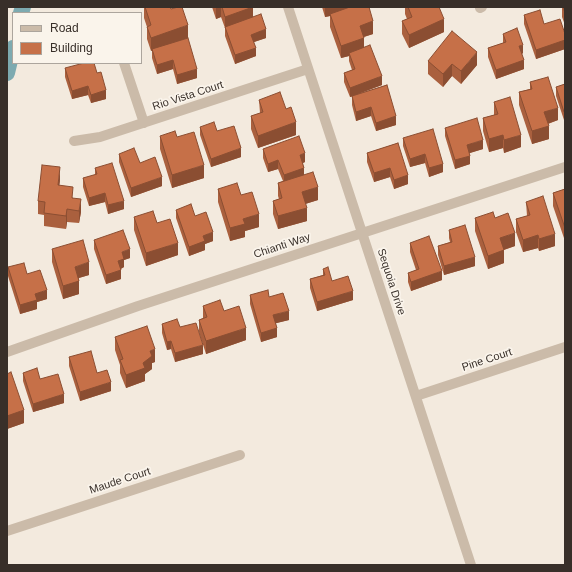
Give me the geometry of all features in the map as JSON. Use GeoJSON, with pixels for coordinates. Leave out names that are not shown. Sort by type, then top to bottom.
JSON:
{"type":"FeatureCollection","features":[{"type":"Feature","properties":{"kind":"street","name":"Sequoia Drive"},"geometry":{"type":"LineString","coordinates":[[288,7],[471,565]]}},
{"type":"Feature","properties":{"kind":"street"},"geometry":{"type":"LineString","coordinates":[[124,64],[144,122]]}},
{"type":"Feature","properties":{"kind":"street","name":"Rio Vista Court"},"geometry":{"type":"LineString","coordinates":[[74,141],[100,137],[308,69]]}},
{"type":"Feature","properties":{"kind":"street","name":"Chianti Way"},"geometry":{"type":"LineString","coordinates":[[7,352],[138,306],[565,167]]}},
{"type":"Feature","properties":{"kind":"street","name":"Pine Court"},"geometry":{"type":"LineString","coordinates":[[416,396],[565,347]]}},
{"type":"Feature","properties":{"kind":"street","name":"Maude Court"},"geometry":{"type":"LineString","coordinates":[[7,531],[240,455]]}},
{"type":"Feature","properties":{"kind":"building"},"geometry":{"type":"Polygon","coordinates":[[[145,7],[170,7],[171,9],[182,7],[188,25],[151,38],[147,27],[151,25],[145,7]]]}},
{"type":"Feature","properties":{"kind":"building"},"geometry":{"type":"Polygon","coordinates":[[[222,7],[253,7],[225,17],[222,7]]]}},
{"type":"Feature","properties":{"kind":"building"},"geometry":{"type":"Polygon","coordinates":[[[350,7],[369,7],[373,21],[360,26],[364,38],[341,46],[330,14],[350,7]]]}},
{"type":"Feature","properties":{"kind":"building"},"geometry":{"type":"Polygon","coordinates":[[[408,7],[439,7],[444,19],[409,35],[402,21],[412,17],[408,7]]]}},
{"type":"Feature","properties":{"kind":"building"},"geometry":{"type":"Polygon","coordinates":[[[540,10],[544,24],[560,19],[565,34],[565,40],[536,50],[524,15],[540,10]]]}},
{"type":"Feature","properties":{"kind":"building"},"geometry":{"type":"Polygon","coordinates":[[[261,14],[266,29],[251,35],[256,48],[235,55],[225,27],[261,14]]]}},
{"type":"Feature","properties":{"kind":"building"},"geometry":{"type":"Polygon","coordinates":[[[517,28],[523,45],[519,46],[524,60],[496,70],[488,48],[506,42],[503,34],[517,28]]]}},
{"type":"Feature","properties":{"kind":"building"},"geometry":{"type":"Polygon","coordinates":[[[452,31],[477,52],[461,71],[452,64],[443,74],[428,61],[452,31]]]}},
{"type":"Feature","properties":{"kind":"building"},"geometry":{"type":"Polygon","coordinates":[[[188,38],[197,69],[177,75],[173,60],[157,65],[152,49],[188,38]]]}},
{"type":"Feature","properties":{"kind":"building"},"geometry":{"type":"Polygon","coordinates":[[[370,45],[382,76],[350,88],[344,73],[355,69],[349,53],[370,45]]]}},
{"type":"Feature","properties":{"kind":"building"},"geometry":{"type":"Polygon","coordinates":[[[80,64],[94,64],[97,73],[101,72],[106,90],[91,95],[88,86],[72,91],[65,68],[80,64]]]}},
{"type":"Feature","properties":{"kind":"building"},"geometry":{"type":"Polygon","coordinates":[[[548,77],[558,108],[544,112],[549,126],[532,131],[519,92],[532,89],[530,82],[548,77]]]}},
{"type":"Feature","properties":{"kind":"building"},"geometry":{"type":"Polygon","coordinates":[[[565,84],[565,111],[564,112],[556,87],[565,84]]]}},
{"type":"Feature","properties":{"kind":"building"},"geometry":{"type":"Polygon","coordinates":[[[387,85],[396,116],[376,123],[371,107],[356,112],[352,96],[387,85]]]}},
{"type":"Feature","properties":{"kind":"building"},"geometry":{"type":"Polygon","coordinates":[[[280,92],[286,109],[291,107],[296,122],[258,136],[251,116],[263,112],[259,100],[280,92]]]}},
{"type":"Feature","properties":{"kind":"building"},"geometry":{"type":"Polygon","coordinates":[[[510,97],[521,135],[504,140],[503,135],[489,139],[483,118],[498,114],[494,102],[510,97]]]}},
{"type":"Feature","properties":{"kind":"building"},"geometry":{"type":"Polygon","coordinates":[[[477,118],[483,140],[467,145],[470,156],[455,160],[445,128],[477,118]]]}},
{"type":"Feature","properties":{"kind":"building"},"geometry":{"type":"Polygon","coordinates":[[[214,122],[217,131],[234,126],[241,148],[211,159],[200,127],[214,122]]]}},
{"type":"Feature","properties":{"kind":"building"},"geometry":{"type":"Polygon","coordinates":[[[433,129],[443,164],[429,168],[425,154],[410,159],[403,138],[433,129]]]}},
{"type":"Feature","properties":{"kind":"building"},"geometry":{"type":"Polygon","coordinates":[[[175,131],[177,137],[194,132],[204,165],[172,175],[160,136],[175,131]]]}},
{"type":"Feature","properties":{"kind":"building"},"geometry":{"type":"Polygon","coordinates":[[[299,136],[305,153],[300,155],[304,168],[284,175],[278,160],[268,164],[263,149],[299,136]]]}},
{"type":"Feature","properties":{"kind":"building"},"geometry":{"type":"Polygon","coordinates":[[[398,143],[408,175],[394,180],[390,168],[374,173],[367,153],[398,143]]]}},
{"type":"Feature","properties":{"kind":"building"},"geometry":{"type":"Polygon","coordinates":[[[134,148],[140,163],[155,157],[162,177],[131,188],[119,154],[134,148]]]}},
{"type":"Feature","properties":{"kind":"building"},"geometry":{"type":"Polygon","coordinates":[[[112,163],[124,201],[108,205],[105,193],[89,198],[83,178],[97,174],[95,168],[112,163]]]}},
{"type":"Feature","properties":{"kind":"building"},"geometry":{"type":"Polygon","coordinates":[[[42,165],[60,167],[58,185],[73,187],[72,198],[81,199],[79,211],[67,209],[66,216],[44,213],[45,202],[38,201],[42,165]]]}},
{"type":"Feature","properties":{"kind":"building"},"geometry":{"type":"Polygon","coordinates":[[[313,172],[318,187],[302,192],[307,208],[278,216],[273,201],[282,198],[278,183],[313,172]]]}},
{"type":"Feature","properties":{"kind":"building"},"geometry":{"type":"Polygon","coordinates":[[[237,183],[241,195],[252,192],[259,214],[243,219],[245,224],[230,228],[218,189],[237,183]]]}},
{"type":"Feature","properties":{"kind":"building"},"geometry":{"type":"Polygon","coordinates":[[[565,189],[565,228],[553,193],[565,189]]]}},
{"type":"Feature","properties":{"kind":"building"},"geometry":{"type":"Polygon","coordinates":[[[543,196],[555,234],[539,239],[538,235],[523,240],[516,219],[530,215],[526,202],[543,196]]]}},
{"type":"Feature","properties":{"kind":"building"},"geometry":{"type":"Polygon","coordinates":[[[191,204],[195,216],[206,212],[213,232],[203,236],[205,241],[189,247],[176,210],[191,204]]]}},
{"type":"Feature","properties":{"kind":"building"},"geometry":{"type":"Polygon","coordinates":[[[153,211],[157,223],[170,219],[178,243],[146,253],[134,217],[153,211]]]}},
{"type":"Feature","properties":{"kind":"building"},"geometry":{"type":"Polygon","coordinates":[[[493,212],[495,218],[508,213],[515,233],[500,238],[504,250],[488,256],[475,218],[493,212]]]}},
{"type":"Feature","properties":{"kind":"building"},"geometry":{"type":"Polygon","coordinates":[[[465,225],[475,257],[444,266],[438,246],[452,242],[449,230],[465,225]]]}},
{"type":"Feature","properties":{"kind":"building"},"geometry":{"type":"Polygon","coordinates":[[[123,230],[130,249],[122,252],[124,259],[118,261],[121,270],[106,275],[94,240],[123,230]]]}},
{"type":"Feature","properties":{"kind":"building"},"geometry":{"type":"Polygon","coordinates":[[[429,236],[442,271],[411,282],[408,273],[419,269],[410,243],[429,236]]]}},
{"type":"Feature","properties":{"kind":"building"},"geometry":{"type":"Polygon","coordinates":[[[83,240],[89,262],[75,267],[79,281],[63,286],[52,249],[83,240]]]}},
{"type":"Feature","properties":{"kind":"building"},"geometry":{"type":"Polygon","coordinates":[[[24,263],[27,274],[40,270],[47,290],[35,294],[37,300],[20,305],[8,267],[24,263]]]}},
{"type":"Feature","properties":{"kind":"building"},"geometry":{"type":"Polygon","coordinates":[[[328,267],[332,281],[348,276],[353,291],[317,302],[310,279],[325,275],[323,269],[328,267]]]}},
{"type":"Feature","properties":{"kind":"building"},"geometry":{"type":"Polygon","coordinates":[[[268,290],[269,297],[283,293],[289,311],[273,315],[277,328],[261,333],[250,295],[268,290]]]}},
{"type":"Feature","properties":{"kind":"building"},"geometry":{"type":"Polygon","coordinates":[[[220,300],[224,311],[239,306],[246,328],[206,341],[199,320],[207,317],[203,306],[220,300]]]}},
{"type":"Feature","properties":{"kind":"building"},"geometry":{"type":"Polygon","coordinates":[[[177,319],[180,327],[196,323],[203,345],[175,353],[171,341],[167,342],[162,324],[177,319]]]}},
{"type":"Feature","properties":{"kind":"building"},"geometry":{"type":"Polygon","coordinates":[[[147,326],[155,349],[150,351],[152,356],[143,363],[145,368],[126,375],[120,360],[123,359],[115,337],[147,326]]]}},
{"type":"Feature","properties":{"kind":"building"},"geometry":{"type":"Polygon","coordinates":[[[91,351],[97,373],[107,370],[111,382],[80,392],[69,357],[91,351]]]}},
{"type":"Feature","properties":{"kind":"building"},"geometry":{"type":"Polygon","coordinates":[[[37,368],[40,379],[58,374],[64,394],[33,404],[23,373],[37,368]]]}},
{"type":"Feature","properties":{"kind":"building"},"geometry":{"type":"Polygon","coordinates":[[[11,372],[24,410],[7,416],[7,374],[11,372]]]}},
{"type":"Feature","properties":{"kind":"waterway"},"geometry":{"type":"LineString","coordinates":[[21,12],[23,7]]}},
{"type":"Feature","properties":{"kind":"waterway"},"geometry":{"type":"LineString","coordinates":[[7,73],[12,52]]}}]}
